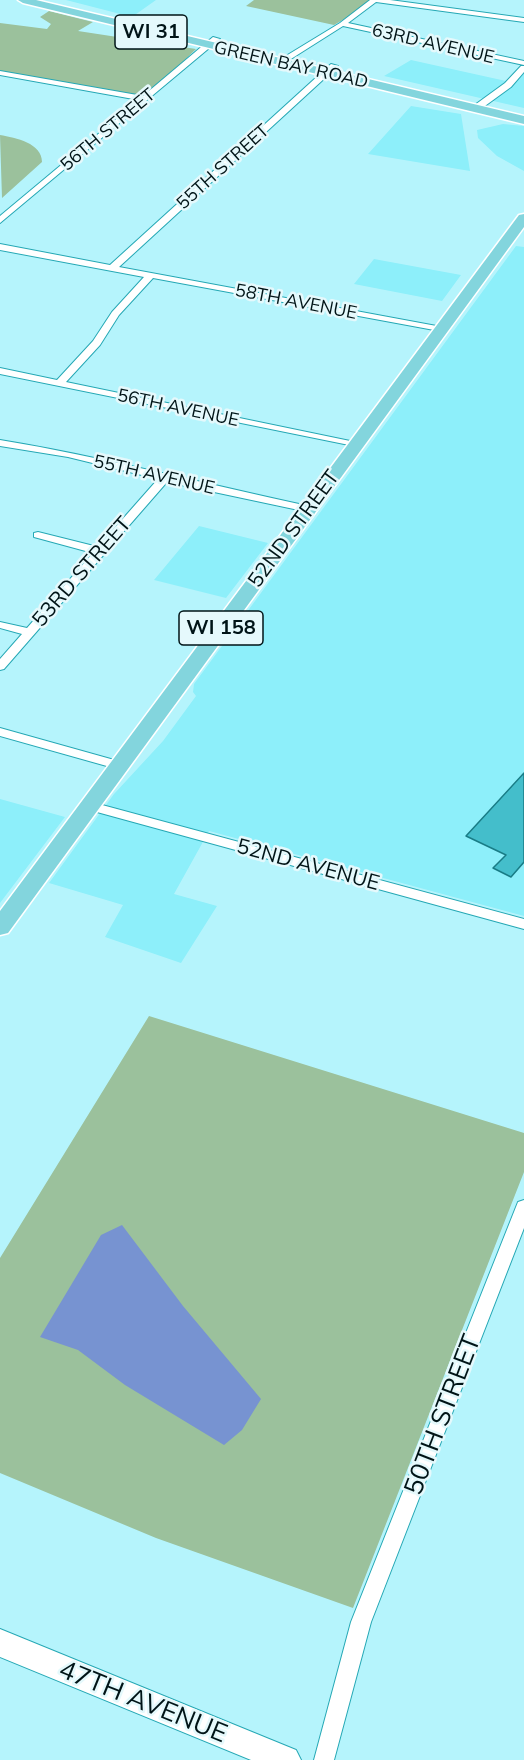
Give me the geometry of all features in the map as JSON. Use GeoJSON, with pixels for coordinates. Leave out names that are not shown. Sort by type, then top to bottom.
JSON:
{"type":"FeatureCollection","features":[{"type":"Feature","properties":{"kind":"main road","name":"GREEN BAY ROAD"},"geometry":{"type":"LineString","coordinates":[[23,0],[213,42],[480,106],[524,112]]}},
{"type":"Feature","properties":{"kind":"main road","name":"GREEN BAY ROAD"},"geometry":{"type":"LineString","coordinates":[[52,0],[213,42]]}},
{"type":"Feature","properties":{"kind":"main road","name":"GREEN BAY ROAD"},"geometry":{"type":"LineString","coordinates":[[480,106],[494,113],[524,119]]}},
{"type":"Feature","properties":{"kind":"main road","name":"52ND STREET"},"geometry":{"type":"LineString","coordinates":[[0,927],[524,218]]}},
{"type":"Feature","properties":{"kind":"street"},"geometry":{"type":"LineString","coordinates":[[285,59],[342,24],[374,0],[524,21]]}},
{"type":"Feature","properties":{"kind":"street","name":"63RD AVENUE"},"geometry":{"type":"LineString","coordinates":[[342,24],[524,63]]}},
{"type":"Feature","properties":{"kind":"street","name":"56TH STREET"},"geometry":{"type":"LineString","coordinates":[[0,220],[213,42]]}},
{"type":"Feature","properties":{"kind":"street"},"geometry":{"type":"LineString","coordinates":[[480,106],[508,85],[524,68]]}},
{"type":"Feature","properties":{"kind":"street","name":"55TH STREET"},"geometry":{"type":"LineString","coordinates":[[112,268],[329,70]]}},
{"type":"Feature","properties":{"kind":"street"},"geometry":{"type":"LineString","coordinates":[[0,73],[145,99]]}},
{"type":"Feature","properties":{"kind":"street","name":"58TH AVENUE"},"geometry":{"type":"LineString","coordinates":[[0,247],[442,330]]}},
{"type":"Feature","properties":{"kind":"street"},"geometry":{"type":"LineString","coordinates":[[59,383],[97,343],[115,314],[151,275]]}},
{"type":"Feature","properties":{"kind":"street","name":"56TH AVENUE"},"geometry":{"type":"LineString","coordinates":[[0,371],[355,445]]}},
{"type":"Feature","properties":{"kind":"street","name":"55TH AVENUE"},"geometry":{"type":"LineString","coordinates":[[0,443],[68,454],[308,509]]}},
{"type":"Feature","properties":{"kind":"street","name":"53RD STREET"},"geometry":{"type":"LineString","coordinates":[[0,666],[165,478]]}},
{"type":"Feature","properties":{"kind":"street"},"geometry":{"type":"LineString","coordinates":[[38,535],[100,551]]}},
{"type":"Feature","properties":{"kind":"street"},"geometry":{"type":"LineString","coordinates":[[0,625],[30,632]]}},
{"type":"Feature","properties":{"kind":"street"},"geometry":{"type":"LineString","coordinates":[[0,732],[121,766]]}},
{"type":"Feature","properties":{"kind":"street","name":"52ND AVENUE"},"geometry":{"type":"LineString","coordinates":[[91,806],[524,924]]}},
{"type":"Feature","properties":{"kind":"street","name":"50TH STREET"},"geometry":{"type":"LineString","coordinates":[[324,1760],[361,1622],[524,1207]]}},
{"type":"Feature","properties":{"kind":"street","name":"47TH AVENUE"},"geometry":{"type":"LineString","coordinates":[[0,1644],[286,1760]]}},
{"type":"Feature","properties":{"kind":"shaded area"},"geometry":{"type":"Polygon","coordinates":[[[66,0],[156,0],[132,17],[66,0]]]}},
{"type":"Feature","properties":{"kind":"shaded area"},"geometry":{"type":"Polygon","coordinates":[[[411,60],[515,83],[524,73],[524,108],[384,76],[411,60]]]}},
{"type":"Feature","properties":{"kind":"shaded area"},"geometry":{"type":"Polygon","coordinates":[[[411,106],[461,114],[470,171],[368,154],[411,106]]]}},
{"type":"Feature","properties":{"kind":"shaded area"},"geometry":{"type":"Polygon","coordinates":[[[503,124],[524,126],[524,171],[497,156],[478,138],[477,130],[503,124]]]}},
{"type":"Feature","properties":{"kind":"shaded area"},"geometry":{"type":"Polygon","coordinates":[[[516,246],[524,247],[524,916],[209,831],[174,894],[217,906],[181,963],[105,937],[123,905],[49,883],[114,794],[163,741],[196,696],[193,692],[194,684],[516,246]]]}},
{"type":"Feature","properties":{"kind":"shaded area"},"geometry":{"type":"Polygon","coordinates":[[[374,259],[461,275],[442,301],[354,284],[374,259]]]}},
{"type":"Feature","properties":{"kind":"shaded area"},"geometry":{"type":"Polygon","coordinates":[[[199,526],[268,543],[226,598],[154,580],[199,526]]]}},
{"type":"Feature","properties":{"kind":"shaded area"},"geometry":{"type":"Polygon","coordinates":[[[0,799],[65,817],[0,903],[0,799]]]}},
{"type":"Feature","properties":{"kind":"shaded area"},"geometry":{"type":"Polygon","coordinates":[[[122,1225],[183,1306],[261,1399],[242,1430],[224,1445],[125,1385],[78,1350],[40,1337],[101,1235],[122,1225]]]}},
{"type":"Feature","properties":{"kind":"green space"},"geometry":{"type":"Polygon","coordinates":[[[254,0],[371,0],[358,11],[334,25],[246,6],[254,0]]]}},
{"type":"Feature","properties":{"kind":"green space"},"geometry":{"type":"Polygon","coordinates":[[[49,11],[93,22],[78,31],[196,49],[145,99],[0,73],[0,23],[47,29],[51,24],[40,17],[49,11]]]}},
{"type":"Feature","properties":{"kind":"green space"},"geometry":{"type":"Polygon","coordinates":[[[0,135],[27,142],[38,150],[42,162],[2,198],[0,135]]]}},
{"type":"Feature","properties":{"kind":"green space"},"geometry":{"type":"Polygon","coordinates":[[[149,1016],[524,1133],[524,1172],[353,1608],[156,1538],[0,1473],[0,1258],[149,1016]]]}},
{"type":"Feature","properties":{"kind":"building"},"geometry":{"type":"Polygon","coordinates":[[[524,773],[524,862],[511,877],[493,868],[506,855],[466,836],[524,773]]]}}]}
